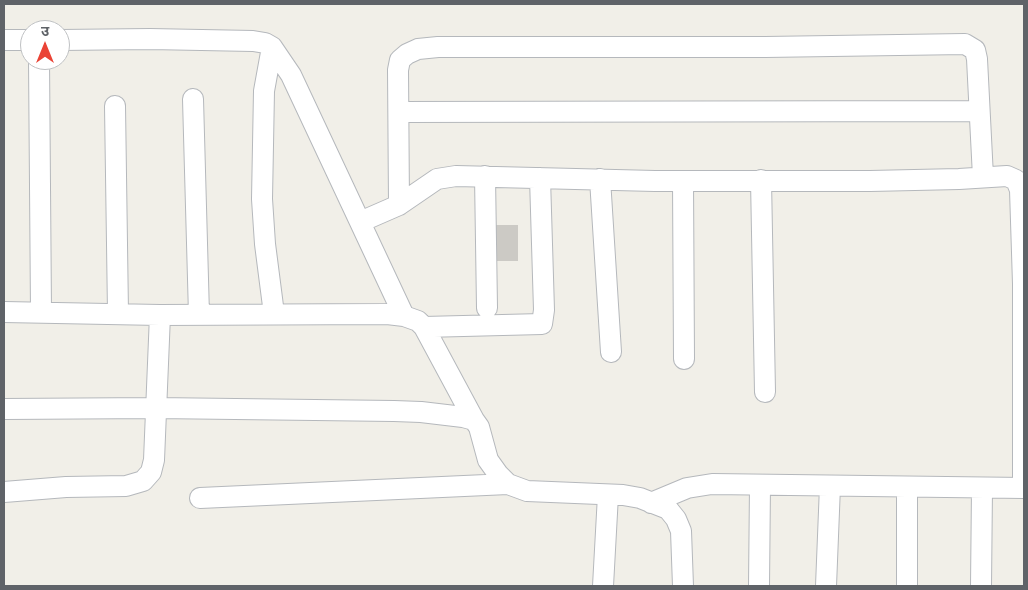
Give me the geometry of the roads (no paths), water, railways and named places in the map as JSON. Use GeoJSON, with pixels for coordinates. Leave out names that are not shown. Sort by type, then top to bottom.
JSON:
{"type":"FeatureCollection","features":[{"type":"Feature","properties":{"kind":"street"},"geometry":{"type":"LineString","coordinates":[[4,40],[20,40]]}},
{"type":"Feature","properties":{"kind":"street"},"geometry":{"type":"LineString","coordinates":[[70,40],[253,41],[265,43],[272,47],[291,75],[404,316]]}},
{"type":"Feature","properties":{"kind":"street"},"geometry":{"type":"LineString","coordinates":[[399,205],[400,60],[418,49],[438,47],[765,47],[965,44],[975,50],[977,58],[983,177]]}},
{"type":"Feature","properties":{"kind":"street"},"geometry":{"type":"LineString","coordinates":[[272,47],[264,91],[262,199],[265,244],[274,314]]}},
{"type":"Feature","properties":{"kind":"street"},"geometry":{"type":"LineString","coordinates":[[39,70],[41,312]]}},
{"type":"Feature","properties":{"kind":"street"},"geometry":{"type":"LineString","coordinates":[[193,99],[199,315]]}},
{"type":"Feature","properties":{"kind":"street"},"geometry":{"type":"LineString","coordinates":[[115,106],[118,314]]}},
{"type":"Feature","properties":{"kind":"street"},"geometry":{"type":"LineString","coordinates":[[399,112],[698,113],[979,111]]}},
{"type":"Feature","properties":{"kind":"street"},"geometry":{"type":"LineString","coordinates":[[360,222],[399,205],[426,186],[444,177],[486,176],[684,181],[959,179],[1007,176],[1016,180],[1020,190],[1023,293],[1024,488],[712,484],[687,488],[651,503]]}},
{"type":"Feature","properties":{"kind":"street"},"geometry":{"type":"LineString","coordinates":[[486,176],[487,308]]}},
{"type":"Feature","properties":{"kind":"street"},"geometry":{"type":"LineString","coordinates":[[424,327],[542,324],[544,310],[540,178]]}},
{"type":"Feature","properties":{"kind":"street"},"geometry":{"type":"LineString","coordinates":[[600,179],[611,352]]}},
{"type":"Feature","properties":{"kind":"street"},"geometry":{"type":"LineString","coordinates":[[761,180],[765,392]]}},
{"type":"Feature","properties":{"kind":"street"},"geometry":{"type":"LineString","coordinates":[[684,181],[684,359]]}},
{"type":"Feature","properties":{"kind":"street"},"geometry":{"type":"LineString","coordinates":[[4,312],[160,315],[387,314],[404,316],[418,321],[424,327],[482,435],[488,460],[508,484]]}},
{"type":"Feature","properties":{"kind":"street"},"geometry":{"type":"LineString","coordinates":[[4,492],[66,487],[126,486],[144,481],[151,472],[154,460],[160,315]]}},
{"type":"Feature","properties":{"kind":"street"},"geometry":{"type":"LineString","coordinates":[[4,409],[156,408],[422,412],[474,420]]}},
{"type":"Feature","properties":{"kind":"street"},"geometry":{"type":"LineString","coordinates":[[200,498],[508,484],[527,491],[640,498],[668,510],[676,519],[681,530],[683,586]]}},
{"type":"Feature","properties":{"kind":"street"},"geometry":{"type":"LineString","coordinates":[[759,586],[760,485]]}},
{"type":"Feature","properties":{"kind":"street"},"geometry":{"type":"LineString","coordinates":[[826,586],[830,486]]}},
{"type":"Feature","properties":{"kind":"street"},"geometry":{"type":"LineString","coordinates":[[907,487],[907,586]]}},
{"type":"Feature","properties":{"kind":"street"},"geometry":{"type":"LineString","coordinates":[[981,586],[982,488]]}},
{"type":"Feature","properties":{"kind":"street"},"geometry":{"type":"LineString","coordinates":[[603,586],[608,495]]}}]}
